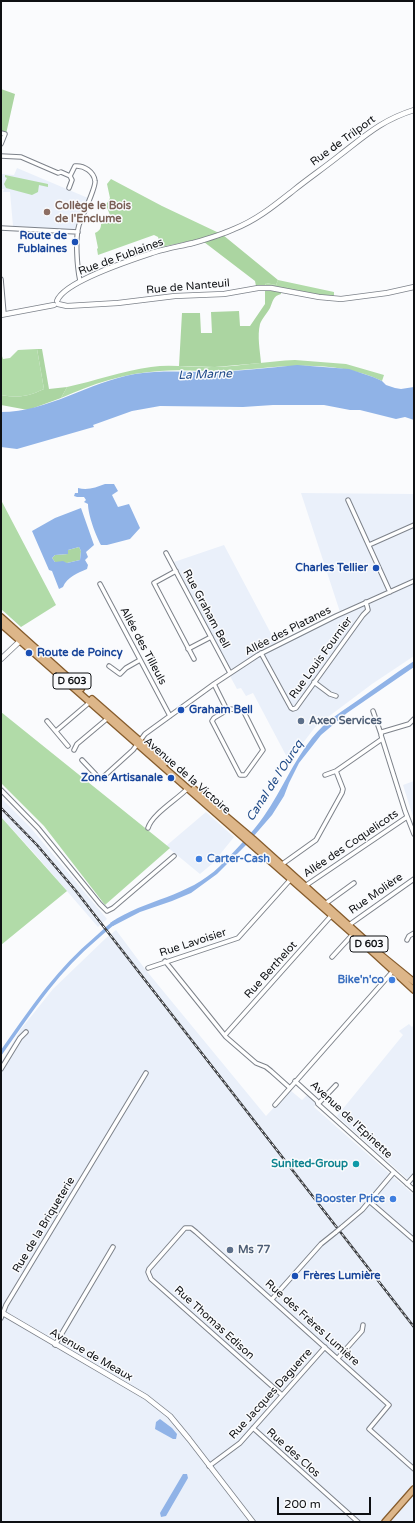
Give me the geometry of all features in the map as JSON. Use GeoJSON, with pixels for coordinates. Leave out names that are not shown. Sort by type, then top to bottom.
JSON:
{"type":"FeatureCollection","features":[{"type":"Feature","properties":{"kind":"main road","name":"Avenue de la Victoire"},"geometry":{"type":"LineString","coordinates":[[1,617],[216,814],[281,865],[414,982]]}},
{"type":"Feature","properties":{"kind":"main road","name":"Avenue de la Victoire"},"geometry":{"type":"LineString","coordinates":[[1,624],[117,727],[138,742],[196,791],[244,835]]}},
{"type":"Feature","properties":{"kind":"main road","name":"Avenue de la Victoire"},"geometry":{"type":"LineString","coordinates":[[253,842],[290,880],[353,934],[414,990]]}},
{"type":"Feature","properties":{"kind":"main road"},"geometry":{"type":"LineString","coordinates":[[385,1522],[414,1489]]}},
{"type":"Feature","properties":{"kind":"street","name":"Rue de Trilport"},"geometry":{"type":"LineString","coordinates":[[221,234],[251,222],[266,213],[377,126],[414,110]]}},
{"type":"Feature","properties":{"kind":"street"},"geometry":{"type":"LineString","coordinates":[[1,144],[3,134]]}},
{"type":"Feature","properties":{"kind":"street"},"geometry":{"type":"LineString","coordinates":[[1,156],[21,157],[58,173],[70,176]]}},
{"type":"Feature","properties":{"kind":"street"},"geometry":{"type":"LineString","coordinates":[[69,188],[72,180],[70,176],[75,166],[78,165],[86,168],[93,174],[96,183],[79,225],[78,232],[80,281]]}},
{"type":"Feature","properties":{"kind":"street"},"geometry":{"type":"LineString","coordinates":[[1,228],[78,232]]}},
{"type":"Feature","properties":{"kind":"street","name":"Rue de Fublaines"},"geometry":{"type":"LineString","coordinates":[[56,304],[59,297],[80,281],[155,252],[193,243],[221,234]]}},
{"type":"Feature","properties":{"kind":"street"},"geometry":{"type":"LineString","coordinates":[[1,279],[2,314],[56,304]]}},
{"type":"Feature","properties":{"kind":"street","name":"Rue de Nanteuil"},"geometry":{"type":"LineString","coordinates":[[56,304],[67,306],[118,303],[166,297],[230,293],[258,288],[276,289],[318,297],[341,299],[387,293],[414,287]]}},
{"type":"Feature","properties":{"kind":"street"},"geometry":{"type":"LineString","coordinates":[[348,500],[390,592]]}},
{"type":"Feature","properties":{"kind":"street"},"geometry":{"type":"LineString","coordinates":[[368,545],[414,525]]}},
{"type":"Feature","properties":{"kind":"street","name":"Rue Graham Bell"},"geometry":{"type":"LineString","coordinates":[[166,552],[230,673]]}},
{"type":"Feature","properties":{"kind":"street"},"geometry":{"type":"LineString","coordinates":[[176,571],[154,584],[194,659]]}},
{"type":"Feature","properties":{"kind":"street","name":"Allée des Platanes"},"geometry":{"type":"LineString","coordinates":[[82,760],[101,779],[133,750],[138,742],[170,716],[214,684],[261,653],[366,602],[414,581]]}},
{"type":"Feature","properties":{"kind":"street","name":"Allée des Tilleuls"},"geometry":{"type":"LineString","coordinates":[[100,584],[170,716]]}},
{"type":"Feature","properties":{"kind":"street","name":"Rue Louis Fournier"},"geometry":{"type":"LineString","coordinates":[[261,653],[291,708],[296,708],[368,610],[366,602]]}},
{"type":"Feature","properties":{"kind":"street"},"geometry":{"type":"LineString","coordinates":[[18,632],[20,641]]}},
{"type":"Feature","properties":{"kind":"street"},"geometry":{"type":"LineString","coordinates":[[188,649],[211,637]]}},
{"type":"Feature","properties":{"kind":"street"},"geometry":{"type":"LineString","coordinates":[[1,659],[20,641],[24,640],[39,653],[44,655]]}},
{"type":"Feature","properties":{"kind":"street"},"geometry":{"type":"LineString","coordinates":[[109,666],[120,674],[126,668],[140,660]]}},
{"type":"Feature","properties":{"kind":"street"},"geometry":{"type":"LineString","coordinates":[[314,682],[330,694],[336,696]]}},
{"type":"Feature","properties":{"kind":"street"},"geometry":{"type":"LineString","coordinates":[[214,684],[227,710]]}},
{"type":"Feature","properties":{"kind":"street"},"geometry":{"type":"LineString","coordinates":[[56,732],[90,702]]}},
{"type":"Feature","properties":{"kind":"street"},"geometry":{"type":"LineString","coordinates":[[227,710],[243,710],[263,750],[244,775],[240,775],[212,721],[214,718],[227,710]]}},
{"type":"Feature","properties":{"kind":"street"},"geometry":{"type":"LineString","coordinates":[[373,711],[407,817],[414,834]]}},
{"type":"Feature","properties":{"kind":"street"},"geometry":{"type":"LineString","coordinates":[[74,750],[77,744],[108,718]]}},
{"type":"Feature","properties":{"kind":"street"},"geometry":{"type":"LineString","coordinates":[[381,734],[409,724],[414,719]]}},
{"type":"Feature","properties":{"kind":"street"},"geometry":{"type":"LineString","coordinates":[[47,722],[68,746]]}},
{"type":"Feature","properties":{"kind":"street"},"geometry":{"type":"LineString","coordinates":[[325,775],[336,771],[382,739]]}},
{"type":"Feature","properties":{"kind":"street"},"geometry":{"type":"LineString","coordinates":[[281,865],[318,838],[342,793],[343,789],[336,771]]}},
{"type":"Feature","properties":{"kind":"street"},"geometry":{"type":"LineString","coordinates":[[148,828],[149,824],[164,808],[188,788]]}},
{"type":"Feature","properties":{"kind":"street"},"geometry":{"type":"LineString","coordinates":[[1,790],[38,828],[107,911],[113,908],[174,856]]}},
{"type":"Feature","properties":{"kind":"street","name":"Allée des Coquelicots"},"geometry":{"type":"LineString","coordinates":[[305,886],[407,817]]}},
{"type":"Feature","properties":{"kind":"street","name":"Rue Molière"},"geometry":{"type":"LineString","coordinates":[[349,925],[414,878]]}},
{"type":"Feature","properties":{"kind":"street","name":"Rue Lavoisier"},"geometry":{"type":"LineString","coordinates":[[148,968],[171,959],[238,938],[290,880]]}},
{"type":"Feature","properties":{"kind":"street"},"geometry":{"type":"LineString","coordinates":[[325,904],[354,883]]}},
{"type":"Feature","properties":{"kind":"street","name":"Rue Berthelot"},"geometry":{"type":"LineString","coordinates":[[225,1035],[331,916]]}},
{"type":"Feature","properties":{"kind":"street"},"geometry":{"type":"LineString","coordinates":[[407,940],[409,936],[414,933]]}},
{"type":"Feature","properties":{"kind":"street"},"geometry":{"type":"LineString","coordinates":[[332,957],[353,934]]}},
{"type":"Feature","properties":{"kind":"street"},"geometry":{"type":"LineString","coordinates":[[168,966],[171,959]]}},
{"type":"Feature","properties":{"kind":"street"},"geometry":{"type":"LineString","coordinates":[[165,961],[225,1035],[256,1063],[266,1067],[290,1088]]}},
{"type":"Feature","properties":{"kind":"street"},"geometry":{"type":"LineString","coordinates":[[275,1105],[393,971]]}},
{"type":"Feature","properties":{"kind":"street"},"geometry":{"type":"LineString","coordinates":[[1,1070],[12,1051],[26,1032]]}},
{"type":"Feature","properties":{"kind":"street","name":"Rue de la Briqueterie"},"geometry":{"type":"LineString","coordinates":[[1,1314],[146,1073]]}},
{"type":"Feature","properties":{"kind":"street","name":"Avenue de l'Epinette"},"geometry":{"type":"LineString","coordinates":[[295,1081],[317,1101],[318,1104],[407,1184]]}},
{"type":"Feature","properties":{"kind":"street"},"geometry":{"type":"LineString","coordinates":[[318,1104],[336,1085]]}},
{"type":"Feature","properties":{"kind":"street"},"geometry":{"type":"LineString","coordinates":[[272,1299],[321,1244],[342,1227],[369,1201],[394,1172]]}},
{"type":"Feature","properties":{"kind":"street"},"geometry":{"type":"LineString","coordinates":[[414,1176],[407,1184],[414,1190]]}},
{"type":"Feature","properties":{"kind":"street"},"geometry":{"type":"LineString","coordinates":[[369,1201],[414,1240]]}},
{"type":"Feature","properties":{"kind":"street","name":"Rue des Frères Lumière"},"geometry":{"type":"LineString","coordinates":[[156,1260],[185,1228],[191,1228],[389,1405],[369,1429],[414,1469]]}},
{"type":"Feature","properties":{"kind":"street"},"geometry":{"type":"LineString","coordinates":[[55,1345],[113,1247]]}},
{"type":"Feature","properties":{"kind":"street","name":"Rue Thomas Edison"},"geometry":{"type":"LineString","coordinates":[[156,1260],[148,1272],[150,1279],[282,1395]]}},
{"type":"Feature","properties":{"kind":"street","name":"Avenue de Meaux"},"geometry":{"type":"LineString","coordinates":[[1,1314],[146,1398],[170,1416],[252,1521]]}},
{"type":"Feature","properties":{"kind":"street"},"geometry":{"type":"LineString","coordinates":[[338,1358],[362,1331],[364,1325]]}},
{"type":"Feature","properties":{"kind":"street","name":"Rue Jacques Daguerre"},"geometry":{"type":"LineString","coordinates":[[209,1466],[240,1443],[325,1347]]}},
{"type":"Feature","properties":{"kind":"street","name":"Rue des Clos"},"geometry":{"type":"LineString","coordinates":[[253,1428],[358,1522]]}},
{"type":"Feature","properties":{"kind":"shaded area","name":"Collège le Bois de l'Enclume"},"geometry":{"type":"Polygon","coordinates":[[[17,168],[88,198],[74,230],[13,226],[10,192],[3,192],[4,189],[1,189],[2,174],[14,175],[17,168]]]}},
{"type":"Feature","properties":{"kind":"shaded area"},"geometry":{"type":"Polygon","coordinates":[[[301,493],[414,494],[414,656],[372,684],[316,726],[289,761],[253,693],[246,696],[241,688],[237,689],[230,676],[232,674],[174,562],[224,545],[276,643],[340,612],[301,493]]]}},
{"type":"Feature","properties":{"kind":"shaded area"},"geometry":{"type":"Polygon","coordinates":[[[414,781],[414,820],[403,785],[414,781]]]}},
{"type":"Feature","properties":{"kind":"shaded area"},"geometry":{"type":"Polygon","coordinates":[[[1,798],[30,827],[107,919],[98,927],[1,817],[1,798]]]}},
{"type":"Feature","properties":{"kind":"shaded area"},"geometry":{"type":"Polygon","coordinates":[[[206,812],[234,837],[213,863],[200,874],[166,846],[206,812]]]}},
{"type":"Feature","properties":{"kind":"shaded area"},"geometry":{"type":"Polygon","coordinates":[[[116,930],[145,969],[266,1116],[290,1090],[302,1100],[307,1095],[316,1104],[314,1107],[414,1195],[414,1522],[1,1522],[1,1063],[21,1029],[53,989],[116,930]]]}},
{"type":"Feature","properties":{"kind":"shaded area"},"geometry":{"type":"Polygon","coordinates":[[[409,1024],[412,1027],[414,1025],[414,1185],[337,1116],[403,1035],[399,1031],[409,1024]]]}},
{"type":"Feature","properties":{"kind":"green space"},"geometry":{"type":"Polygon","coordinates":[[[1,89],[15,94],[6,134],[1,132],[1,89]]]}},
{"type":"Feature","properties":{"kind":"green space"},"geometry":{"type":"Polygon","coordinates":[[[5,175],[48,184],[48,187],[39,185],[38,192],[32,195],[6,188],[4,184],[7,178],[5,175]]]}},
{"type":"Feature","properties":{"kind":"green space"},"geometry":{"type":"Polygon","coordinates":[[[111,179],[162,206],[219,233],[200,239],[161,247],[158,237],[154,235],[98,255],[95,233],[100,230],[101,224],[112,220],[106,205],[110,198],[107,184],[111,179]]]}},
{"type":"Feature","properties":{"kind":"green space"},"geometry":{"type":"Polygon","coordinates":[[[223,235],[278,280],[276,285],[266,283],[265,287],[256,286],[255,281],[204,242],[223,235]]]}},
{"type":"Feature","properties":{"kind":"green space"},"geometry":{"type":"Polygon","coordinates":[[[278,280],[334,292],[334,299],[295,290],[265,287],[266,283],[276,285],[278,280]]]}},
{"type":"Feature","properties":{"kind":"green space"},"geometry":{"type":"Polygon","coordinates":[[[265,290],[281,291],[281,294],[276,296],[260,324],[259,338],[261,363],[215,367],[179,366],[182,313],[200,313],[201,333],[212,333],[211,312],[239,311],[240,326],[250,326],[265,304],[265,290]]]}},
{"type":"Feature","properties":{"kind":"green space"},"geometry":{"type":"Polygon","coordinates":[[[37,349],[44,389],[33,394],[23,396],[1,395],[1,353],[3,359],[10,358],[18,350],[37,349]]]}},
{"type":"Feature","properties":{"kind":"green space"},"geometry":{"type":"Polygon","coordinates":[[[37,349],[42,349],[49,389],[67,387],[61,398],[28,410],[1,405],[1,395],[23,396],[33,394],[44,389],[37,349]]]}},
{"type":"Feature","properties":{"kind":"green space"},"geometry":{"type":"Polygon","coordinates":[[[295,360],[346,364],[384,375],[382,381],[344,369],[307,366],[288,366],[229,371],[160,371],[134,374],[109,380],[61,398],[67,387],[151,367],[215,367],[295,360]]]}},
{"type":"Feature","properties":{"kind":"green space"},"geometry":{"type":"Polygon","coordinates":[[[1,500],[56,605],[21,627],[1,609],[1,500]]]}},
{"type":"Feature","properties":{"kind":"green space"},"geometry":{"type":"Polygon","coordinates":[[[79,547],[81,551],[80,560],[67,563],[55,562],[52,558],[55,555],[68,554],[68,550],[79,547]]]}},
{"type":"Feature","properties":{"kind":"green space"},"geometry":{"type":"Polygon","coordinates":[[[1,712],[170,848],[105,905],[44,826],[1,783],[1,712]]]}},
{"type":"Feature","properties":{"kind":"green space"},"geometry":{"type":"Polygon","coordinates":[[[1,817],[67,891],[1,945],[1,817]]]}},
{"type":"Feature","properties":{"kind":"water","name":"La Marne"},"geometry":{"type":"Polygon","coordinates":[[[297,365],[349,369],[373,377],[382,381],[386,385],[395,388],[401,389],[414,387],[414,420],[405,417],[396,419],[360,410],[350,410],[324,405],[273,405],[243,407],[160,406],[132,411],[93,425],[94,427],[17,449],[1,447],[1,412],[18,411],[35,407],[118,378],[154,372],[222,372],[297,365]]]}},
{"type":"Feature","properties":{"kind":"water"},"geometry":{"type":"Polygon","coordinates":[[[105,484],[114,484],[118,491],[112,495],[118,507],[129,504],[140,528],[130,539],[107,545],[101,545],[89,514],[88,504],[84,502],[86,500],[84,497],[74,496],[75,493],[78,493],[78,488],[89,489],[105,484]]]}},
{"type":"Feature","properties":{"kind":"water"},"geometry":{"type":"Polygon","coordinates":[[[81,508],[94,545],[86,552],[88,557],[85,560],[88,565],[87,569],[70,578],[63,587],[59,589],[52,571],[49,570],[32,531],[55,518],[81,508]],[[79,547],[68,550],[68,554],[55,555],[52,558],[55,562],[63,561],[67,563],[80,560],[81,551],[79,547]]]}},
{"type":"Feature","properties":{"kind":"water"},"geometry":{"type":"Polygon","coordinates":[[[414,661],[414,667],[347,713],[321,735],[299,763],[284,796],[272,815],[246,845],[217,874],[191,893],[140,912],[113,926],[110,923],[138,908],[194,885],[207,877],[220,866],[243,842],[264,816],[305,747],[317,732],[335,716],[414,661]]]}},
{"type":"Feature","properties":{"kind":"water"},"geometry":{"type":"Polygon","coordinates":[[[160,1419],[177,1434],[176,1439],[173,1439],[155,1429],[156,1422],[160,1419]]]}},
{"type":"Feature","properties":{"kind":"water"},"geometry":{"type":"Polygon","coordinates":[[[183,1474],[187,1474],[188,1478],[166,1516],[161,1517],[160,1513],[183,1474]]]}},
{"type":"Feature","properties":{"kind":"waterway","name":"Canal de l'Ourcq"},"geometry":{"type":"LineString","coordinates":[[1,1053],[55,979],[80,952],[115,922]]}},
{"type":"Feature","properties":{"kind":"railway"},"geometry":{"type":"LineString","coordinates":[[1,808],[37,845],[76,891],[414,1327]]}},
{"type":"Feature","properties":{"kind":"place","name":"Collège le Bois de l'Enclume"},"geometry":{"type":"Point","coordinates":[47,212]}},
{"type":"Feature","properties":{"kind":"place","name":"Route de Fublaines"},"geometry":{"type":"Point","coordinates":[75,242]}},
{"type":"Feature","properties":{"kind":"place","name":"Charles Tellier"},"geometry":{"type":"Point","coordinates":[376,568]}},
{"type":"Feature","properties":{"kind":"place","name":"Route de Poincy"},"geometry":{"type":"Point","coordinates":[29,653]}},
{"type":"Feature","properties":{"kind":"place","name":"Graham Bell"},"geometry":{"type":"Point","coordinates":[181,710]}},
{"type":"Feature","properties":{"kind":"place","name":"Axeo Services"},"geometry":{"type":"Point","coordinates":[301,721]}},
{"type":"Feature","properties":{"kind":"place","name":"Zone Artisanale"},"geometry":{"type":"Point","coordinates":[171,778]}},
{"type":"Feature","properties":{"kind":"place","name":"Carter-Cash"},"geometry":{"type":"Point","coordinates":[199,859]}},
{"type":"Feature","properties":{"kind":"place","name":"Bike'n'co"},"geometry":{"type":"Point","coordinates":[392,980]}},
{"type":"Feature","properties":{"kind":"place","name":"Sunited-Group"},"geometry":{"type":"Point","coordinates":[356,1164]}},
{"type":"Feature","properties":{"kind":"place","name":"Booster Price"},"geometry":{"type":"Point","coordinates":[393,1199]}},
{"type":"Feature","properties":{"kind":"place","name":"Ms 77"},"geometry":{"type":"Point","coordinates":[230,1250]}},
{"type":"Feature","properties":{"kind":"place","name":"Frères Lumière"},"geometry":{"type":"Point","coordinates":[295,1276]}}]}
